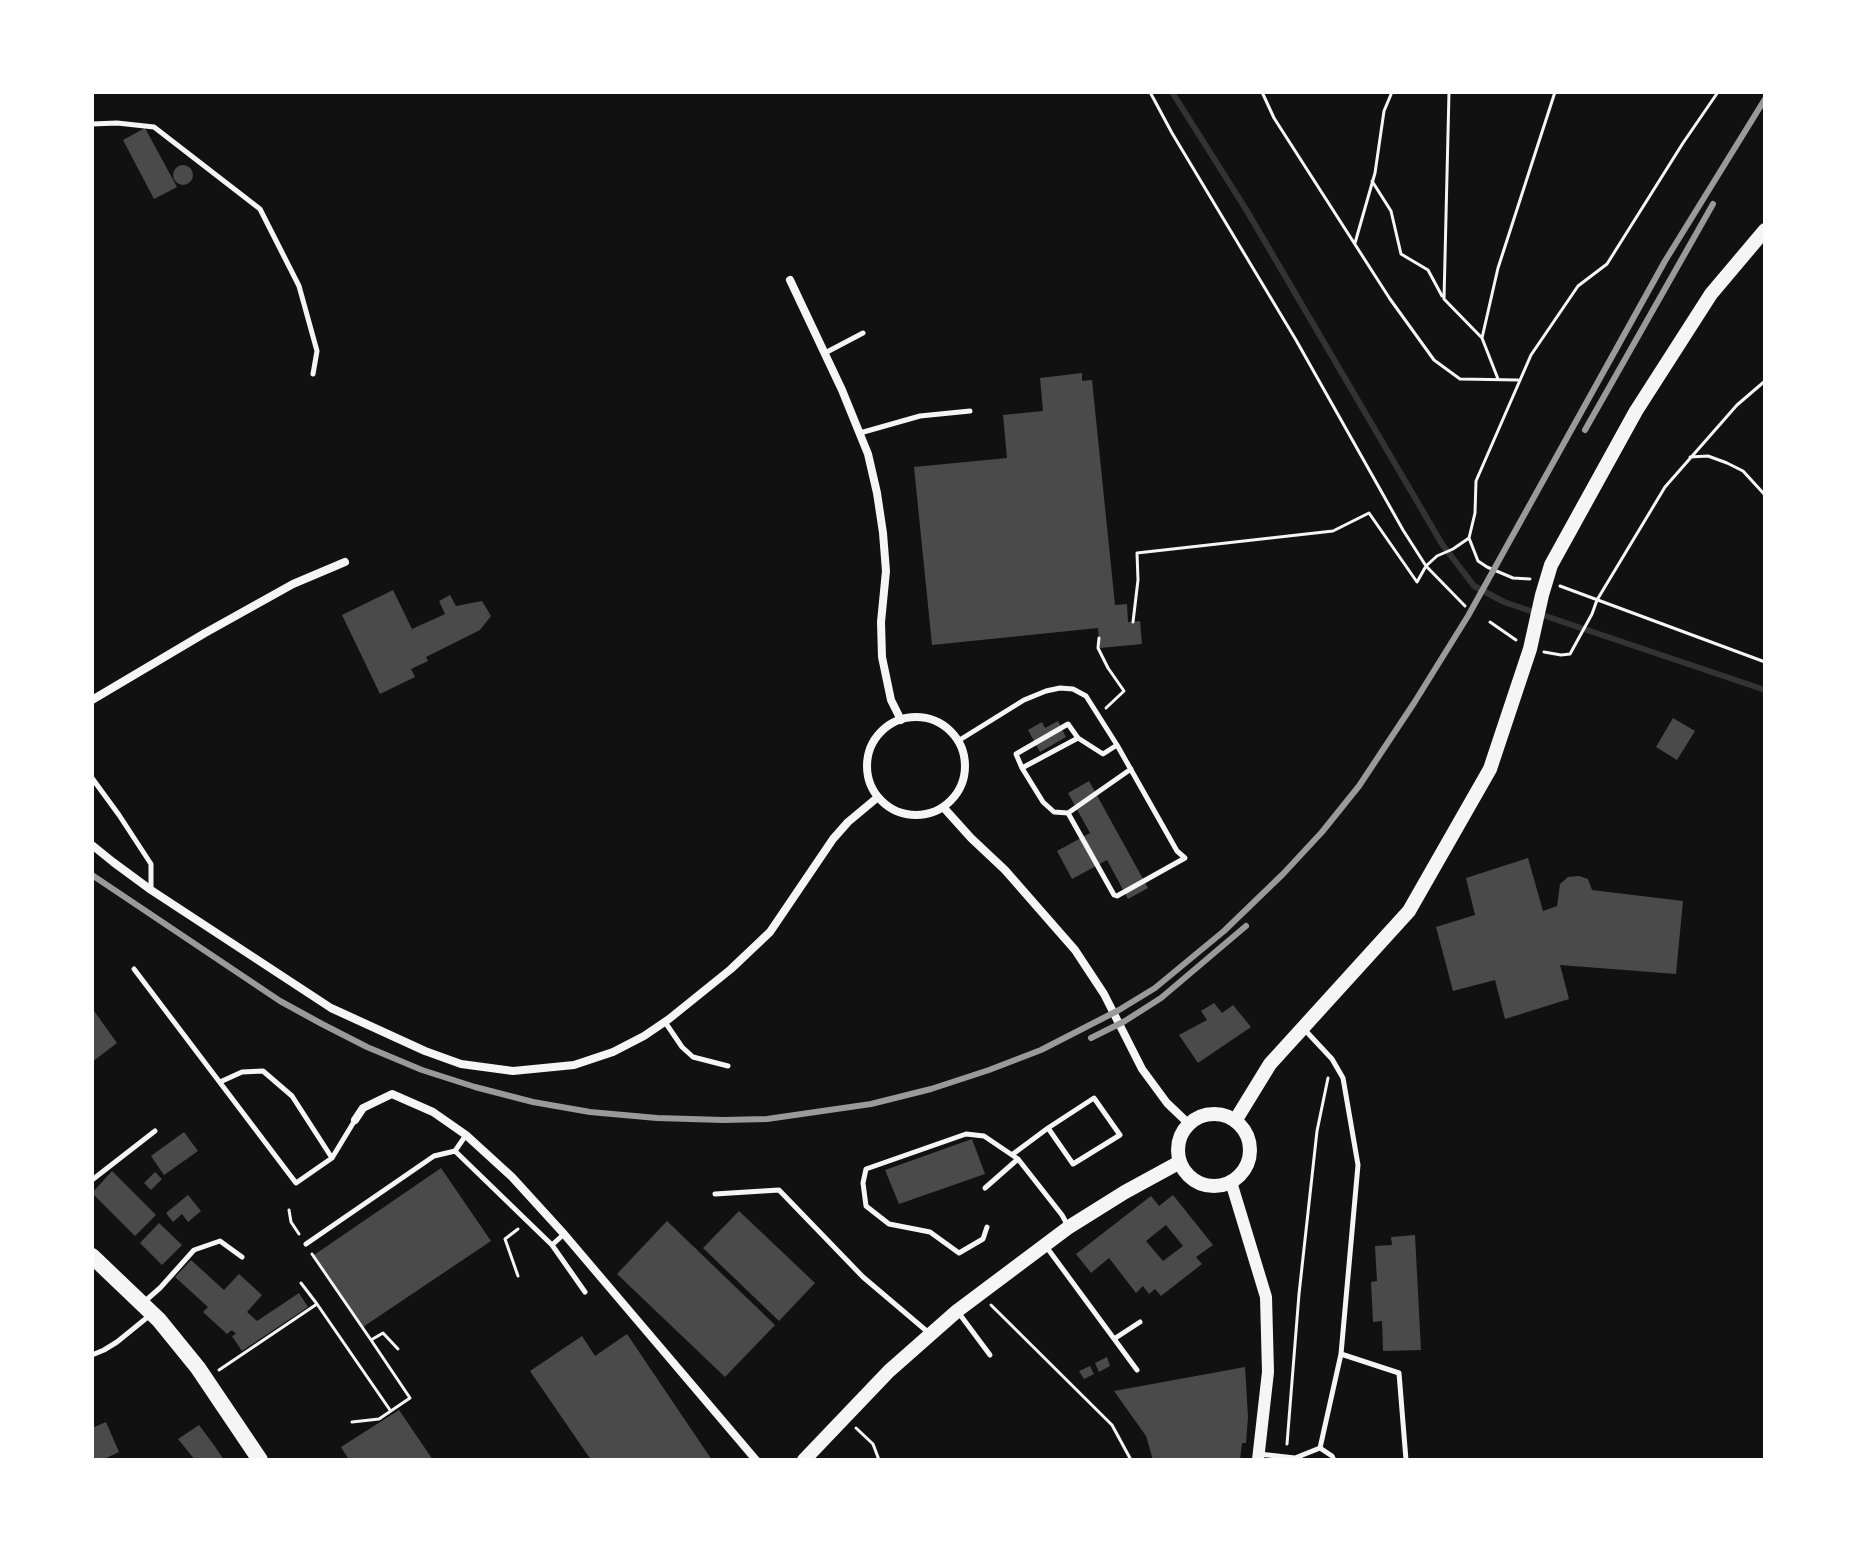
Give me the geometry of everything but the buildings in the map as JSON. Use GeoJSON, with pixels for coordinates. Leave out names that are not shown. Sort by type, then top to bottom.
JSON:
{"type":"FeatureCollection","features":[{"type":"Feature","properties":{"kind":"main road"},"geometry":{"type":"LineString","coordinates":[[1235,1121],[1270,1064],[1409,911],[1490,769],[1531,646],[1551,565],[1636,411],[1711,294],[1765,230]]}},
{"type":"Feature","properties":{"kind":"main road"},"geometry":{"type":"LineString","coordinates":[[1206,1115],[1226,1116],[1235,1121],[1249,1140],[1250,1153],[1240,1175],[1231,1182],[1207,1185],[1195,1181],[1186,1173],[1180,1162],[1179,1142],[1189,1124],[1206,1115]]}},
{"type":"Feature","properties":{"kind":"main road"},"geometry":{"type":"LineString","coordinates":[[804,1460],[889,1371],[957,1311],[1069,1227],[1180,1162]]}},
{"type":"Feature","properties":{"kind":"main road"},"geometry":{"type":"LineString","coordinates":[[92,1256],[148,1308],[205,1379],[260,1460]]}},
{"type":"Feature","properties":{"kind":"street"},"geometry":{"type":"LineString","coordinates":[[790,280],[868,454],[877,493],[886,571],[881,622],[882,657],[891,700],[901,720]]}},
{"type":"Feature","properties":{"kind":"street"},"geometry":{"type":"LineString","coordinates":[[92,700],[293,584],[345,562]]}},
{"type":"Feature","properties":{"kind":"street"},"geometry":{"type":"LineString","coordinates":[[917,717],[933,720],[958,741],[965,769],[962,783],[944,808],[917,815],[902,813],[889,807],[870,784],[867,768],[876,738],[887,727],[901,720],[917,717]]}},
{"type":"Feature","properties":{"kind":"street"},"geometry":{"type":"LineString","coordinates":[[92,845],[151,890],[331,1008],[461,1064],[513,1071],[574,1065],[613,1052],[665,1022],[731,969],[770,932],[833,839],[878,797]]}},
{"type":"Feature","properties":{"kind":"street"},"geometry":{"type":"LineString","coordinates":[[944,808],[1005,870],[1075,950],[1104,994],[1142,1069],[1167,1103],[1189,1124]]}},
{"type":"Feature","properties":{"kind":"street"},"geometry":{"type":"LineString","coordinates":[[355,1120],[363,1108],[392,1094],[433,1112],[466,1135],[512,1177],[564,1234],[756,1460]]}},
{"type":"Feature","properties":{"kind":"street"},"geometry":{"type":"LineString","coordinates":[[1231,1182],[1266,1297],[1268,1372],[1258,1457]]}},
{"type":"Feature","properties":{"kind":"lane"},"geometry":{"type":"LineString","coordinates":[[92,124],[154,127],[260,209],[299,286],[317,351],[313,374]]}},
{"type":"Feature","properties":{"kind":"lane"},"geometry":{"type":"LineString","coordinates":[[825,353],[863,333]]}},
{"type":"Feature","properties":{"kind":"lane"},"geometry":{"type":"LineString","coordinates":[[860,433],[920,416],[970,411]]}},
{"type":"Feature","properties":{"kind":"lane"},"geometry":{"type":"LineString","coordinates":[[958,741],[1024,700],[1060,688],[1073,689],[1086,696],[1099,715],[1177,851],[1185,858],[1114,895],[1068,813]]}},
{"type":"Feature","properties":{"kind":"lane"},"geometry":{"type":"LineString","coordinates":[[1117,745],[1103,754],[1078,738],[1068,724],[1016,754],[1043,802],[1054,812],[1068,813],[1131,769]]}},
{"type":"Feature","properties":{"kind":"lane"},"geometry":{"type":"LineString","coordinates":[[1022,768],[1078,738]]}},
{"type":"Feature","properties":{"kind":"lane"},"geometry":{"type":"LineString","coordinates":[[92,778],[151,864],[151,890]]}},
{"type":"Feature","properties":{"kind":"lane"},"geometry":{"type":"LineString","coordinates":[[134,969],[296,1183],[332,1158],[355,1120]]}},
{"type":"Feature","properties":{"kind":"lane"},"geometry":{"type":"LineString","coordinates":[[665,1022],[693,1057],[728,1066]]}},
{"type":"Feature","properties":{"kind":"lane"},"geometry":{"type":"LineString","coordinates":[[1303,1028],[1332,1059],[1343,1078],[1358,1165],[1341,1354],[1320,1448]]}},
{"type":"Feature","properties":{"kind":"lane"},"geometry":{"type":"LineString","coordinates":[[220,1082],[242,1072],[263,1071],[292,1096],[332,1158]]}},
{"type":"Feature","properties":{"kind":"lane"},"geometry":{"type":"LineString","coordinates":[[985,1188],[1048,1128],[1094,1098],[1120,1135],[1073,1164],[1048,1128]]}},
{"type":"Feature","properties":{"kind":"lane"},"geometry":{"type":"LineString","coordinates":[[92,1180],[155,1131]]}},
{"type":"Feature","properties":{"kind":"lane"},"geometry":{"type":"LineString","coordinates":[[987,1227],[983,1239],[959,1253],[930,1232],[889,1224],[866,1206],[863,1183],[866,1169],[966,1134],[984,1136],[1016,1157],[1069,1227]]}},
{"type":"Feature","properties":{"kind":"lane"},"geometry":{"type":"LineString","coordinates":[[306,1244],[434,1156],[455,1151],[466,1135]]}},
{"type":"Feature","properties":{"kind":"lane"},"geometry":{"type":"LineString","coordinates":[[455,1151],[552,1245],[585,1292]]}},
{"type":"Feature","properties":{"kind":"lane"},"geometry":{"type":"LineString","coordinates":[[715,1194],[779,1190],[863,1277],[930,1334]]}},
{"type":"Feature","properties":{"kind":"lane"},"geometry":{"type":"LineString","coordinates":[[552,1245],[564,1234]]}},
{"type":"Feature","properties":{"kind":"lane"},"geometry":{"type":"LineString","coordinates":[[92,1355],[117,1342],[194,1250],[220,1241],[242,1257]]}},
{"type":"Feature","properties":{"kind":"lane"},"geometry":{"type":"LineString","coordinates":[[1044,1244],[1137,1370]]}},
{"type":"Feature","properties":{"kind":"lane"},"geometry":{"type":"LineString","coordinates":[[957,1311],[990,1355]]}},
{"type":"Feature","properties":{"kind":"lane"},"geometry":{"type":"LineString","coordinates":[[1114,1339],[1140,1322]]}},
{"type":"Feature","properties":{"kind":"lane"},"geometry":{"type":"LineString","coordinates":[[1341,1354],[1399,1373],[1406,1460]]}},
{"type":"Feature","properties":{"kind":"lane"},"geometry":{"type":"LineString","coordinates":[[1258,1457],[1295,1458],[1320,1448]]}},
{"type":"Feature","properties":{"kind":"lane"},"geometry":{"type":"LineString","coordinates":[[1320,1448],[1334,1460]]}},
{"type":"Feature","properties":{"kind":"path"},"geometry":{"type":"LineString","coordinates":[[1150,92],[1403,530],[1426,566],[1465,606]]}},
{"type":"Feature","properties":{"kind":"path"},"geometry":{"type":"LineString","coordinates":[[1262,92],[1268,108],[1390,299],[1434,360],[1460,379],[1518,380]]}},
{"type":"Feature","properties":{"kind":"path"},"geometry":{"type":"LineString","coordinates":[[1355,243],[1372,181],[1384,111],[1392,92]]}},
{"type":"Feature","properties":{"kind":"path"},"geometry":{"type":"LineString","coordinates":[[1444,299],[1449,92]]}},
{"type":"Feature","properties":{"kind":"path"},"geometry":{"type":"LineString","coordinates":[[1482,338],[1498,268],[1555,92]]}},
{"type":"Feature","properties":{"kind":"path"},"geometry":{"type":"LineString","coordinates":[[1718,92],[1607,264],[1578,286],[1531,355],[1476,481],[1475,513],[1469,538],[1478,561],[1513,578],[1597,600],[1765,662]]}},
{"type":"Feature","properties":{"kind":"path"},"geometry":{"type":"LineString","coordinates":[[1372,181],[1391,211],[1401,254],[1428,270],[1444,299],[1482,338],[1498,379]]}},
{"type":"Feature","properties":{"kind":"path"},"geometry":{"type":"LineString","coordinates":[[1490,622],[1531,646],[1561,655],[1570,654],[1597,600],[1665,487],[1737,405],[1765,381]]}},
{"type":"Feature","properties":{"kind":"path"},"geometry":{"type":"LineString","coordinates":[[1690,457],[1708,456],[1743,471],[1765,495]]}},
{"type":"Feature","properties":{"kind":"path"},"geometry":{"type":"LineString","coordinates":[[1133,622],[1138,580],[1137,553],[1333,531],[1369,513],[1417,582],[1426,566],[1437,556],[1469,538]]}},
{"type":"Feature","properties":{"kind":"path"},"geometry":{"type":"LineString","coordinates":[[1099,638],[1098,648],[1124,691],[1099,715]]}},
{"type":"Feature","properties":{"kind":"path"},"geometry":{"type":"LineString","coordinates":[[1286,1457],[1315,1146],[1332,1059]]}},
{"type":"Feature","properties":{"kind":"path"},"geometry":{"type":"LineString","coordinates":[[289,1210],[291,1222],[410,1398],[379,1419],[352,1422]]}},
{"type":"Feature","properties":{"kind":"path"},"geometry":{"type":"LineString","coordinates":[[518,1276],[505,1239],[528,1222]]}},
{"type":"Feature","properties":{"kind":"path"},"geometry":{"type":"LineString","coordinates":[[301,1283],[390,1410]]}},
{"type":"Feature","properties":{"kind":"path"},"geometry":{"type":"LineString","coordinates":[[980,1294],[1112,1425],[1131,1460]]}},
{"type":"Feature","properties":{"kind":"path"},"geometry":{"type":"LineString","coordinates":[[205,1379],[317,1304]]}},
{"type":"Feature","properties":{"kind":"path"},"geometry":{"type":"LineString","coordinates":[[371,1340],[383,1333],[398,1349]]}},
{"type":"Feature","properties":{"kind":"path"},"geometry":{"type":"LineString","coordinates":[[845,1418],[873,1444],[879,1460]]}},
{"type":"Feature","properties":{"kind":"waterway"},"geometry":{"type":"LineString","coordinates":[[1172,92],[1247,211],[1442,544],[1474,586],[1504,602],[1765,690]]}},
{"type":"Feature","properties":{"kind":"railway"},"geometry":{"type":"LineString","coordinates":[[92,875],[280,1001],[322,1024],[422,1070],[533,1102],[590,1112],[657,1118],[767,1119],[871,1104],[931,1089],[1041,1050],[1155,988],[1224,931],[1283,874],[1359,786],[1468,616],[1665,261],[1765,99]]}},
{"type":"Feature","properties":{"kind":"railway"},"geometry":{"type":"LineString","coordinates":[[1585,430],[1713,204]]}},
{"type":"Feature","properties":{"kind":"railway"},"geometry":{"type":"LineString","coordinates":[[1091,1038],[1161,998],[1246,926]]}}]}
